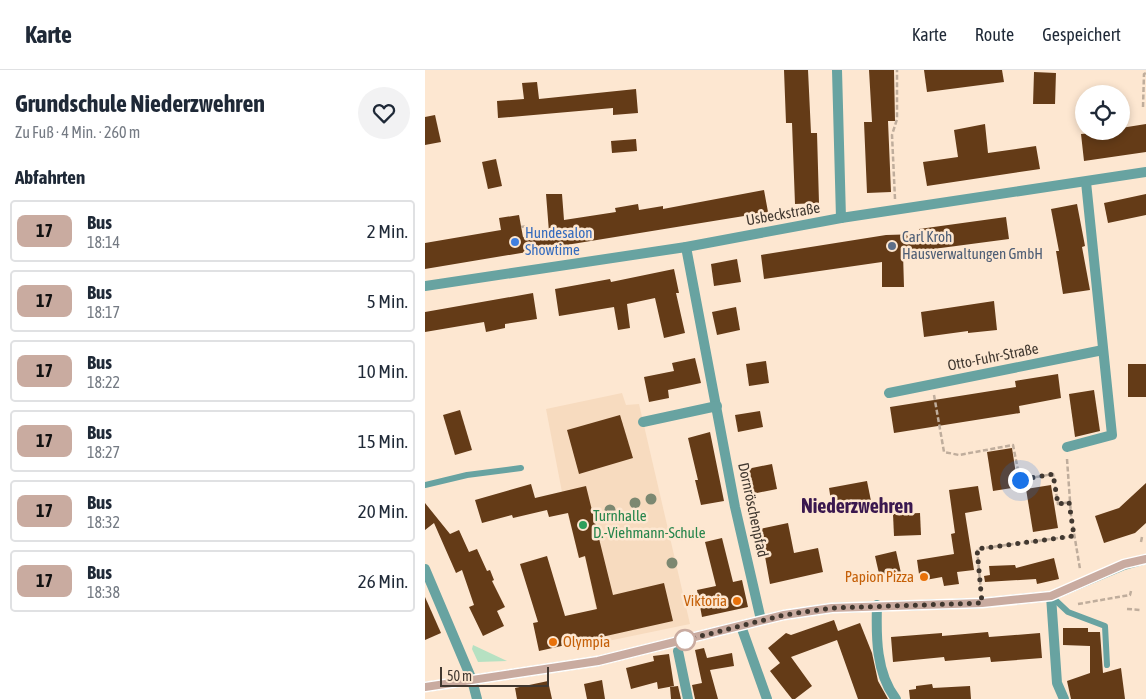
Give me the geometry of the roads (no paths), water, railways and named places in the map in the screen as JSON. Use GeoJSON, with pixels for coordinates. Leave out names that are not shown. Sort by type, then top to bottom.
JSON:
{"type":"FeatureCollection","features":[{"type":"Feature","properties":{"kind":"street"},"geometry":{"type":"LineString","coordinates":[[837,70],[841,218]]}},
{"type":"Feature","properties":{"kind":"street","name":"Usbeckstraße"},"geometry":{"type":"LineString","coordinates":[[425,286],[686,246],[841,218],[1146,172]]}},
{"type":"Feature","properties":{"kind":"street"},"geometry":{"type":"LineString","coordinates":[[1067,447],[1112,435],[1086,182]]}},
{"type":"Feature","properties":{"kind":"street","name":"Dornröschenpfad"},"geometry":{"type":"LineString","coordinates":[[686,246],[735,507],[761,620]]}},
{"type":"Feature","properties":{"kind":"street","name":"Otto-Fuhr-Straße"},"geometry":{"type":"LineString","coordinates":[[889,393],[1103,350]]}},
{"type":"Feature","properties":{"kind":"street"},"geometry":{"type":"LineString","coordinates":[[643,422],[717,406]]}},
{"type":"Feature","properties":{"kind":"street"},"geometry":{"type":"LineString","coordinates":[[425,687],[598,661],[761,620],[832,608],[982,603],[1051,596],[1124,564],[1146,559]]}},
{"type":"Feature","properties":{"kind":"street"},"geometry":{"type":"LineString","coordinates":[[425,569],[472,680],[477,699]]}},
{"type":"Feature","properties":{"kind":"street"},"geometry":{"type":"LineString","coordinates":[[1051,596],[1057,683],[1064,699]]}},
{"type":"Feature","properties":{"kind":"street"},"geometry":{"type":"LineString","coordinates":[[877,605],[876,641],[888,690],[896,699]]}},
{"type":"Feature","properties":{"kind":"street"},"geometry":{"type":"LineString","coordinates":[[741,626],[767,699]]}},
{"type":"Feature","properties":{"kind":"street"},"geometry":{"type":"LineString","coordinates":[[678,651],[687,699]]}},
{"type":"Feature","properties":{"kind":"lane"},"geometry":{"type":"LineString","coordinates":[[425,485],[467,475],[521,468]]}},
{"type":"Feature","properties":{"kind":"lane"},"geometry":{"type":"LineString","coordinates":[[1051,596],[1068,612],[1105,626],[1107,665]]}},
{"type":"Feature","properties":{"kind":"place","name":"Hundesalon Showtime"},"geometry":{"type":"Point","coordinates":[515,242]}},
{"type":"Feature","properties":{"kind":"place","name":"Carl Kroh Hausverwaltungen GmbH"},"geometry":{"type":"Point","coordinates":[892,246]}},
{"type":"Feature","properties":{"kind":"place","name":"Turnhalle D.-Viehmann-Schule"},"geometry":{"type":"Point","coordinates":[583,525]}},
{"type":"Feature","properties":{"kind":"place","name":"Papion Pizza"},"geometry":{"type":"Point","coordinates":[924,577]}},
{"type":"Feature","properties":{"kind":"place","name":"Viktoria"},"geometry":{"type":"Point","coordinates":[737,601]}},
{"type":"Feature","properties":{"kind":"place","name":"Olympia"},"geometry":{"type":"Point","coordinates":[553,642]}},
{"type":"Feature","properties":{"kind":"district","name":"Niederzwehren"},"geometry":{"type":"Point","coordinates":[857,506]}}]}
